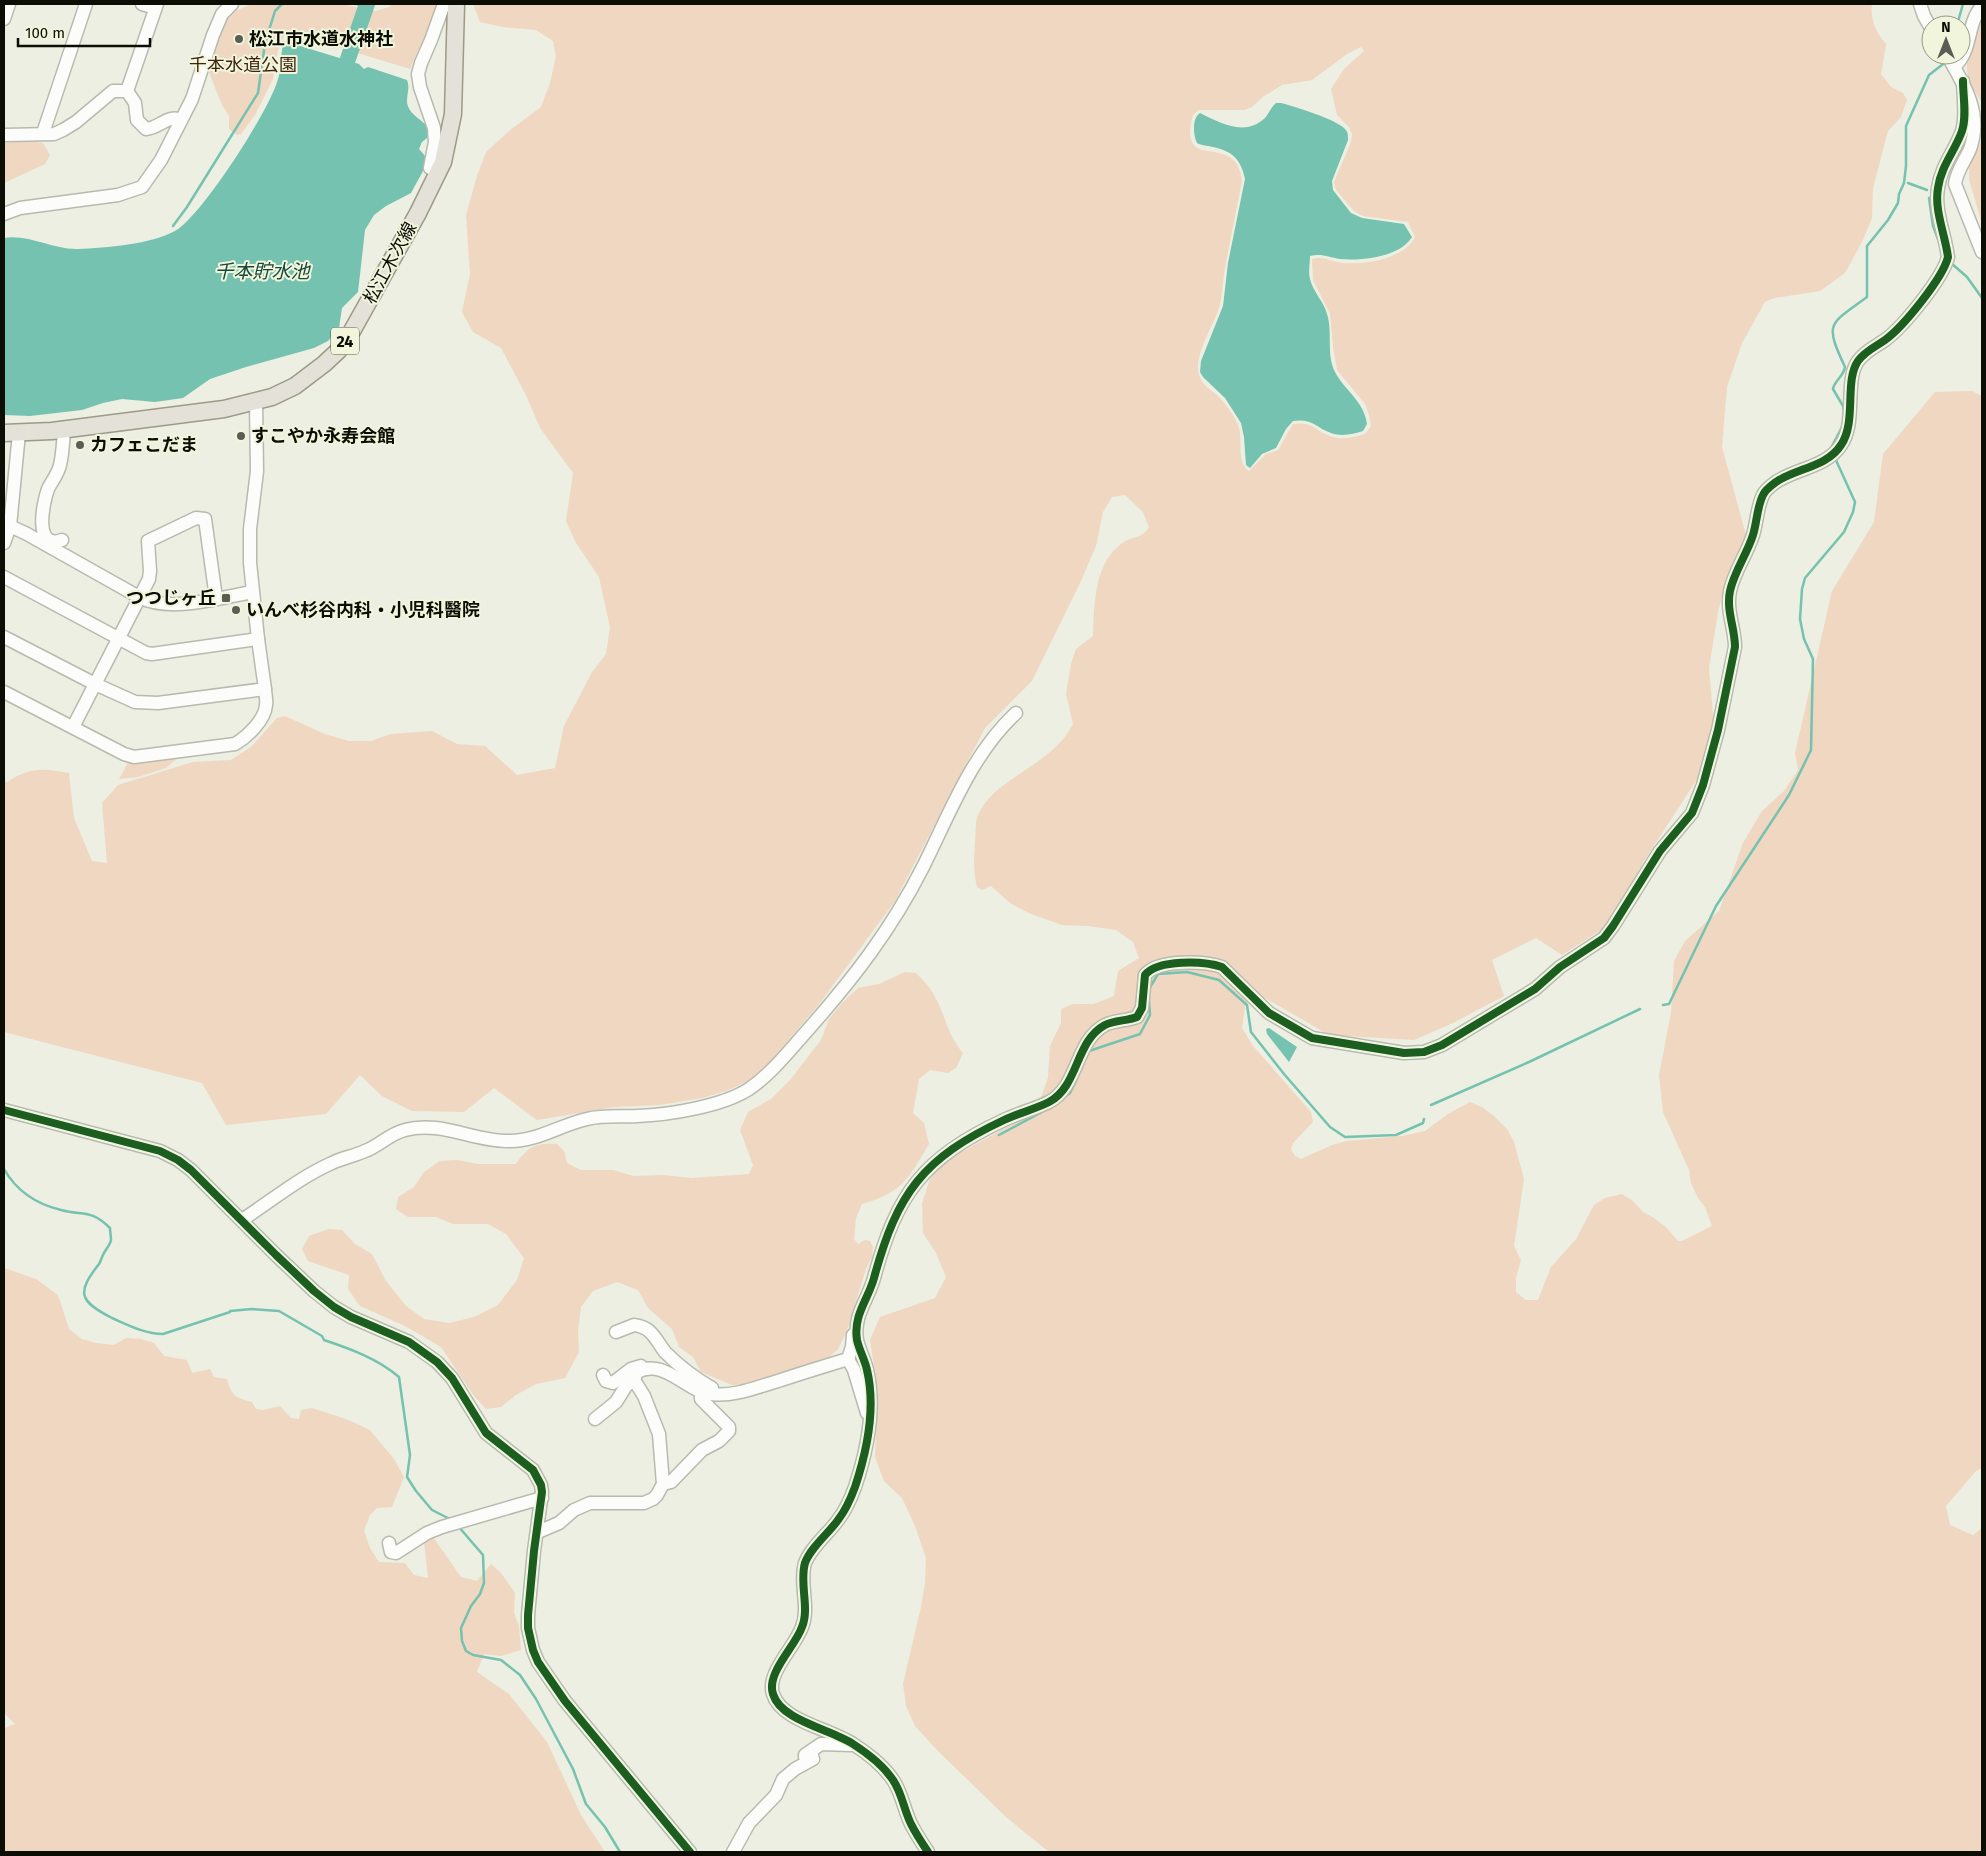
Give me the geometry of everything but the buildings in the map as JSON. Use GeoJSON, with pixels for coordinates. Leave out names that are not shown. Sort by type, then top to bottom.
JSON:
{"type":"FeatureCollection","features":[{"type":"Feature","properties":{"kind":"main road","name":"松江木次線"},"geometry":{"type":"LineString","coordinates":[[11,433],[64,429],[224,409],[256,402],[295,386],[339,350],[357,323],[433,184],[447,148],[454,114],[456,4]]}},
{"type":"Feature","properties":{"kind":"street"},"geometry":{"type":"LineString","coordinates":[[4,19],[9,4]]}},
{"type":"Feature","properties":{"kind":"street"},"geometry":{"type":"LineString","coordinates":[[43,133],[86,4]]}},
{"type":"Feature","properties":{"kind":"street"},"geometry":{"type":"LineString","coordinates":[[127,91],[156,6],[142,4]]}},
{"type":"Feature","properties":{"kind":"street"},"geometry":{"type":"LineString","coordinates":[[4,214],[20,208],[118,195],[142,187],[161,160],[181,120],[196,89],[213,35],[222,14],[232,4]]}},
{"type":"Feature","properties":{"kind":"street"},"geometry":{"type":"LineString","coordinates":[[430,168],[435,142],[434,128],[420,87],[419,69],[444,4]]}},
{"type":"Feature","properties":{"kind":"street"},"geometry":{"type":"LineString","coordinates":[[1971,25],[1982,6]]}},
{"type":"Feature","properties":{"kind":"street"},"geometry":{"type":"LineString","coordinates":[[1954,65],[1963,81],[1973,107],[1974,131],[1969,151],[1957,172],[1955,184],[1982,252]]}},
{"type":"Feature","properties":{"kind":"street"},"geometry":{"type":"LineString","coordinates":[[928,1852],[911,1825],[899,1790],[893,1780],[854,1744],[795,1717],[782,1709],[775,1701],[771,1690],[773,1677],[797,1640],[804,1623],[805,1562],[839,1520],[849,1500],[864,1458],[871,1396],[867,1370],[856,1339],[857,1323],[860,1308],[872,1283],[888,1231],[902,1203],[918,1180],[939,1158],[962,1142],[1005,1119],[1050,1101],[1060,1094],[1084,1048],[1099,1030],[1110,1023],[1136,1017],[1142,1008],[1145,975],[1154,968],[1189,963],[1208,963],[1222,967],[1269,1013],[1312,1038],[1404,1053],[1424,1052],[1442,1045],[1535,989],[1560,967],[1604,938],[1660,851],[1692,812],[1703,785],[1718,730],[1735,647],[1735,634],[1729,613],[1730,591],[1753,534],[1763,493],[1776,482],[1833,454],[1842,444],[1850,420],[1853,375],[1857,362],[1868,350],[1886,340],[1910,315],[1946,266],[1947,248],[1937,202],[1937,190],[1943,170],[1962,130],[1964,116],[1963,81]]}},
{"type":"Feature","properties":{"kind":"street"},"geometry":{"type":"LineString","coordinates":[[4,134],[54,134],[63,130],[113,91],[127,91]]}},
{"type":"Feature","properties":{"kind":"street"},"geometry":{"type":"LineString","coordinates":[[127,91],[135,103],[138,120],[146,129],[158,127],[169,119],[176,118],[181,120]]}},
{"type":"Feature","properties":{"kind":"street"},"geometry":{"type":"LineString","coordinates":[[4,692],[124,754],[134,757],[235,744],[245,738],[263,716],[267,706],[250,563],[250,529],[257,471],[256,402]]}},
{"type":"Feature","properties":{"kind":"street"},"geometry":{"type":"LineString","coordinates":[[62,540],[53,541],[46,538],[42,516],[48,491],[60,467],[64,429]]}},
{"type":"Feature","properties":{"kind":"street"},"geometry":{"type":"LineString","coordinates":[[4,543],[7,526],[11,433]]}},
{"type":"Feature","properties":{"kind":"street"},"geometry":{"type":"LineString","coordinates":[[73,727],[149,579],[148,541],[196,518],[205,519],[216,598]]}},
{"type":"Feature","properties":{"kind":"street"},"geometry":{"type":"LineString","coordinates":[[7,526],[139,598],[155,604],[166,605],[252,592]]}},
{"type":"Feature","properties":{"kind":"street"},"geometry":{"type":"LineString","coordinates":[[4,577],[146,653],[152,654],[258,639]]}},
{"type":"Feature","properties":{"kind":"street"},"geometry":{"type":"LineString","coordinates":[[4,637],[95,684],[135,702],[146,704],[265,689]]}},
{"type":"Feature","properties":{"kind":"street"},"geometry":{"type":"LineString","coordinates":[[242,1220],[314,1172],[333,1162],[367,1151],[390,1135],[405,1129],[442,1129],[500,1141],[520,1140],[549,1133],[586,1119],[639,1116],[698,1107],[728,1100],[748,1089],[774,1066],[859,970],[885,934],[910,893],[970,770],[995,734],[1016,712]]}},
{"type":"Feature","properties":{"kind":"street"},"geometry":{"type":"LineString","coordinates":[[4,1110],[160,1151],[178,1160],[191,1170],[314,1292],[351,1317],[409,1342],[437,1362],[452,1378],[486,1433],[532,1470],[541,1485],[542,1498],[534,1551],[528,1615],[530,1640],[538,1662],[565,1701],[690,1852]]}},
{"type":"Feature","properties":{"kind":"street"},"geometry":{"type":"LineString","coordinates":[[857,1323],[853,1328],[852,1347],[848,1359],[854,1370],[869,1418]]}},
{"type":"Feature","properties":{"kind":"street"},"geometry":{"type":"LineString","coordinates":[[616,1332],[634,1325],[650,1330],[666,1352],[699,1381],[712,1388],[730,1393]]}},
{"type":"Feature","properties":{"kind":"street"},"geometry":{"type":"LineString","coordinates":[[603,1375],[606,1381],[613,1383],[631,1369],[643,1366],[662,1369],[709,1394],[739,1393],[848,1359]]}},
{"type":"Feature","properties":{"kind":"street"},"geometry":{"type":"LineString","coordinates":[[596,1419],[616,1402],[626,1386],[634,1380],[637,1372],[651,1368]]}},
{"type":"Feature","properties":{"kind":"street"},"geometry":{"type":"LineString","coordinates":[[538,1532],[559,1523],[574,1510],[590,1503],[649,1501],[657,1495],[663,1484],[657,1427],[644,1396],[634,1380]]}},
{"type":"Feature","properties":{"kind":"street"},"geometry":{"type":"LineString","coordinates":[[663,1484],[671,1482],[702,1450],[719,1441],[729,1431],[729,1428],[701,1399],[701,1391]]}},
{"type":"Feature","properties":{"kind":"street"},"geometry":{"type":"LineString","coordinates":[[389,1543],[391,1552],[396,1553],[427,1533],[456,1522],[542,1498]]}},
{"type":"Feature","properties":{"kind":"street"},"geometry":{"type":"LineString","coordinates":[[733,1852],[749,1823],[776,1795],[783,1780],[795,1768],[812,1760],[813,1757],[805,1757],[805,1755],[821,1744],[854,1744]]}},
{"type":"Feature","properties":{"kind":"green space","name":"千本水道公園"},"geometry":{"type":"Polygon","coordinates":[[[251,4],[341,4],[376,11],[393,4],[440,4],[429,33],[418,50],[410,69],[286,31],[278,50],[273,79],[255,115],[241,134],[237,135],[229,129],[229,116],[222,105],[208,70],[218,33],[229,14],[251,4]]]}},
{"type":"Feature","properties":{"kind":"green space"},"geometry":{"type":"Polygon","coordinates":[[[473,4],[1872,4],[1874,26],[1886,44],[1881,74],[1891,87],[1903,93],[1907,100],[1901,117],[1888,131],[1873,188],[1872,218],[1862,242],[1845,273],[1820,291],[1774,298],[1765,302],[1742,343],[1727,387],[1722,447],[1746,535],[1724,590],[1718,612],[1709,668],[1714,726],[1701,773],[1644,861],[1609,925],[1562,955],[1536,938],[1492,960],[1504,996],[1453,1023],[1414,1040],[1329,1035],[1267,999],[1253,994],[1245,1007],[1242,1028],[1253,1046],[1311,1112],[1313,1122],[1293,1143],[1291,1149],[1295,1156],[1301,1159],[1332,1145],[1347,1141],[1402,1136],[1425,1131],[1448,1114],[1470,1102],[1482,1107],[1494,1116],[1507,1129],[1514,1142],[1524,1179],[1514,1246],[1521,1260],[1516,1278],[1516,1292],[1526,1300],[1538,1300],[1551,1267],[1576,1239],[1594,1205],[1605,1198],[1622,1194],[1633,1201],[1643,1212],[1666,1227],[1678,1241],[1682,1241],[1712,1226],[1705,1207],[1698,1198],[1691,1183],[1689,1170],[1663,1112],[1659,1075],[1671,1013],[1674,961],[1685,941],[1719,911],[1743,843],[1762,811],[1784,791],[1798,770],[1795,753],[1832,591],[1874,522],[1883,454],[1935,392],[1972,391],[1982,396],[1982,1468],[1976,1471],[1946,1506],[1950,1525],[1973,1535],[1982,1528],[1982,1852],[1049,1852],[1006,1817],[915,1726],[906,1706],[903,1684],[921,1607],[925,1583],[926,1558],[915,1526],[902,1498],[884,1481],[875,1457],[878,1393],[870,1340],[880,1317],[935,1298],[946,1277],[936,1253],[923,1233],[922,1203],[930,1179],[947,1160],[1036,1111],[1048,1078],[1050,1046],[1061,1023],[1061,1009],[1073,1004],[1094,1004],[1114,996],[1118,971],[1139,958],[1133,942],[1116,930],[1062,925],[1031,914],[1010,903],[991,886],[982,890],[977,887],[974,865],[976,821],[986,802],[997,791],[1052,750],[1064,738],[1073,724],[1066,694],[1071,664],[1076,649],[1093,636],[1095,598],[1101,572],[1114,550],[1124,542],[1140,536],[1149,527],[1143,512],[1125,495],[1112,497],[1103,512],[1096,546],[1032,681],[985,728],[895,901],[820,1003],[757,1077],[726,1091],[702,1098],[660,1105],[615,1107],[537,1120],[494,1088],[464,1112],[412,1111],[382,1096],[360,1075],[326,1114],[226,1125],[202,1083],[4,1032],[4,781],[7,782],[30,771],[37,770],[69,773],[74,818],[92,861],[107,863],[102,803],[118,785],[193,762],[231,760],[251,747],[277,718],[285,716],[325,734],[349,741],[371,741],[391,734],[432,731],[457,744],[485,746],[517,775],[555,768],[564,726],[592,672],[606,654],[610,627],[599,577],[576,543],[566,521],[573,473],[540,428],[526,395],[501,348],[473,332],[462,312],[470,274],[466,215],[477,176],[486,152],[509,131],[541,107],[550,83],[556,56],[553,41],[536,30],[503,27],[480,22],[473,4]],[[1361,47],[1347,54],[1312,80],[1282,85],[1245,110],[1199,110],[1192,118],[1190,132],[1192,142],[1196,147],[1203,150],[1227,155],[1234,160],[1239,168],[1242,181],[1220,304],[1202,349],[1198,367],[1202,382],[1219,397],[1236,421],[1240,431],[1242,462],[1249,471],[1266,454],[1278,450],[1293,424],[1309,425],[1330,436],[1343,438],[1365,434],[1371,426],[1365,404],[1337,370],[1330,314],[1313,280],[1312,259],[1324,258],[1342,263],[1362,263],[1383,259],[1402,251],[1410,245],[1415,237],[1408,222],[1363,216],[1354,211],[1336,190],[1334,182],[1351,142],[1352,134],[1349,127],[1337,115],[1331,89],[1344,69],[1364,51],[1361,47]]]}},
{"type":"Feature","properties":{"kind":"green space"},"geometry":{"type":"Polygon","coordinates":[[[1982,11],[1982,103],[1970,82],[1967,71],[1967,65],[1971,65],[1971,41],[1982,11]]]}},
{"type":"Feature","properties":{"kind":"green space"},"geometry":{"type":"Polygon","coordinates":[[[1982,140],[1982,224],[1969,179],[1969,166],[1982,140]]]}},
{"type":"Feature","properties":{"kind":"green space"},"geometry":{"type":"Polygon","coordinates":[[[28,141],[43,143],[50,155],[45,164],[4,183],[4,143],[28,141]]]}},
{"type":"Feature","properties":{"kind":"green space"},"geometry":{"type":"Polygon","coordinates":[[[181,755],[166,768],[138,777],[119,779],[129,761],[181,755]]]}},
{"type":"Feature","properties":{"kind":"green space"},"geometry":{"type":"Polygon","coordinates":[[[905,972],[916,973],[930,989],[957,1046],[963,1053],[956,1068],[948,1073],[930,1070],[919,1079],[913,1113],[924,1123],[929,1144],[909,1175],[896,1189],[862,1204],[856,1218],[854,1239],[858,1244],[865,1240],[870,1241],[873,1247],[872,1257],[866,1269],[846,1333],[838,1349],[827,1359],[750,1384],[732,1385],[701,1372],[693,1357],[679,1347],[672,1329],[648,1308],[638,1290],[617,1282],[593,1291],[581,1307],[578,1331],[579,1352],[565,1378],[536,1384],[516,1395],[501,1407],[486,1409],[474,1396],[441,1347],[405,1326],[360,1306],[348,1289],[349,1275],[308,1261],[302,1249],[309,1236],[329,1229],[342,1230],[355,1244],[372,1254],[386,1281],[406,1306],[424,1319],[449,1323],[474,1317],[498,1305],[517,1280],[524,1258],[506,1234],[488,1224],[453,1224],[436,1217],[408,1217],[396,1209],[398,1197],[414,1187],[424,1172],[440,1161],[458,1160],[477,1164],[516,1164],[533,1147],[557,1144],[564,1151],[567,1163],[581,1170],[613,1170],[634,1176],[663,1175],[692,1178],[749,1174],[753,1165],[740,1130],[748,1112],[771,1099],[790,1080],[821,1040],[829,1019],[858,988],[879,984],[905,972]]]}},
{"type":"Feature","properties":{"kind":"green space"},"geometry":{"type":"Polygon","coordinates":[[[4,1268],[36,1279],[58,1295],[69,1329],[82,1339],[114,1345],[126,1338],[141,1339],[154,1343],[164,1356],[187,1360],[192,1373],[210,1369],[214,1377],[227,1379],[232,1393],[252,1402],[256,1409],[263,1410],[280,1406],[291,1418],[299,1419],[301,1410],[312,1408],[346,1419],[370,1430],[394,1459],[404,1477],[392,1507],[377,1508],[370,1515],[364,1531],[370,1548],[379,1562],[405,1563],[414,1575],[428,1578],[424,1541],[433,1537],[461,1577],[477,1581],[491,1564],[501,1573],[515,1593],[514,1613],[519,1626],[521,1650],[501,1656],[484,1654],[477,1672],[509,1694],[547,1742],[581,1815],[605,1852],[4,1852],[4,1728],[15,1724],[4,1713],[4,1268]]]}},
{"type":"Feature","properties":{"kind":"water","name":"千本貯水池"},"geometry":{"type":"Polygon","coordinates":[[[284,41],[359,64],[364,69],[368,67],[407,80],[409,109],[428,127],[427,138],[422,142],[419,149],[426,157],[423,171],[411,193],[386,206],[374,215],[365,230],[358,292],[342,308],[339,328],[328,341],[314,348],[210,379],[183,398],[155,402],[122,399],[82,410],[30,416],[4,415],[4,238],[23,238],[69,249],[78,249],[141,242],[175,231],[187,222],[217,184],[234,161],[263,113],[278,79],[284,41]]]}},
{"type":"Feature","properties":{"kind":"water"},"geometry":{"type":"Polygon","coordinates":[[[1276,103],[1315,114],[1333,121],[1345,129],[1348,134],[1348,140],[1332,181],[1333,190],[1351,213],[1362,218],[1404,224],[1412,237],[1399,249],[1380,256],[1340,259],[1321,255],[1310,256],[1310,279],[1326,310],[1329,321],[1332,365],[1339,379],[1358,402],[1367,424],[1363,431],[1339,435],[1309,422],[1293,421],[1286,429],[1276,448],[1262,454],[1250,468],[1246,465],[1241,423],[1225,398],[1200,372],[1201,361],[1223,306],[1228,263],[1245,179],[1241,166],[1235,157],[1220,149],[1197,143],[1194,127],[1197,115],[1200,113],[1224,124],[1249,127],[1265,118],[1276,103]]]}},
{"type":"Feature","properties":{"kind":"water"},"geometry":{"type":"Polygon","coordinates":[[[1269,1028],[1297,1047],[1289,1062],[1267,1034],[1266,1029],[1269,1028]]]}},
{"type":"Feature","properties":{"kind":"waterway"},"geometry":{"type":"LineString","coordinates":[[173,226],[187,207],[258,93],[265,43],[275,11],[282,4]]}},
{"type":"Feature","properties":{"kind":"waterway"},"geometry":{"type":"LineString","coordinates":[[356,4],[366,6]]}},
{"type":"Feature","properties":{"kind":"waterway"},"geometry":{"type":"LineString","coordinates":[[340,82],[367,4]]}},
{"type":"Feature","properties":{"kind":"waterway"},"geometry":{"type":"LineString","coordinates":[[1960,15],[1963,4]]}},
{"type":"Feature","properties":{"kind":"waterway"},"geometry":{"type":"LineString","coordinates":[[1844,411],[1833,389],[1845,367],[1834,341],[1834,326],[1845,313],[1867,297],[1867,246],[1888,220],[1898,203],[1899,194],[1904,183],[1906,166],[1906,126],[1929,75],[1942,65]]}},
{"type":"Feature","properties":{"kind":"waterway"},"geometry":{"type":"LineString","coordinates":[[1908,183],[1927,190]]}},
{"type":"Feature","properties":{"kind":"waterway"},"geometry":{"type":"LineString","coordinates":[[1929,198],[1933,226],[1938,239]]}},
{"type":"Feature","properties":{"kind":"waterway"},"geometry":{"type":"LineString","coordinates":[[1951,263],[1967,277],[1982,298]]}},
{"type":"Feature","properties":{"kind":"waterway"},"geometry":{"type":"LineString","coordinates":[[1831,448],[1842,427]]}},
{"type":"Feature","properties":{"kind":"waterway"},"geometry":{"type":"LineString","coordinates":[[1663,1005],[1669,1004],[1716,906],[1789,795],[1811,750],[1813,659],[1804,639],[1800,619],[1802,589],[1805,578],[1844,532],[1853,512],[1855,502],[1835,458]]}},
{"type":"Feature","properties":{"kind":"waterway"},"geometry":{"type":"LineString","coordinates":[[1149,989],[1158,974],[1187,972],[1219,980],[1247,1005],[1251,1032],[1284,1074],[1330,1127],[1345,1137],[1396,1135],[1423,1123],[1424,1119]]}},
{"type":"Feature","properties":{"kind":"waterway"},"geometry":{"type":"LineString","coordinates":[[1089,1051],[1140,1034],[1150,1015],[1149,1001]]}},
{"type":"Feature","properties":{"kind":"waterway"},"geometry":{"type":"LineString","coordinates":[[1431,1105],[1529,1062],[1640,1009]]}},
{"type":"Feature","properties":{"kind":"waterway"},"geometry":{"type":"LineString","coordinates":[[1063,1098],[1070,1093],[1076,1081]]}},
{"type":"Feature","properties":{"kind":"waterway"},"geometry":{"type":"LineString","coordinates":[[999,1135],[1042,1112]]}},
{"type":"Feature","properties":{"kind":"waterway"},"geometry":{"type":"LineString","coordinates":[[4,1169],[15,1184],[35,1200],[61,1210],[87,1214],[98,1218],[110,1228],[110,1242],[87,1282],[84,1295],[93,1306],[112,1318],[143,1331],[163,1334],[230,1311],[252,1309],[279,1311],[322,1336],[324,1340],[373,1360],[399,1377],[410,1455],[407,1477],[432,1510],[450,1519]]}},
{"type":"Feature","properties":{"kind":"waterway"},"geometry":{"type":"LineString","coordinates":[[458,1526],[483,1555],[484,1583],[461,1628],[462,1641],[466,1651],[473,1655],[501,1660],[520,1675],[536,1699],[573,1769],[586,1804],[605,1827],[620,1852]]}},
{"type":"Feature","properties":{"kind":"cycle path"},"geometry":{"type":"LineString","coordinates":[[928,1852],[911,1824],[896,1785],[880,1764],[853,1744],[808,1724],[786,1711],[778,1703],[773,1694],[772,1686],[777,1669],[798,1635],[804,1620],[803,1571],[805,1563],[811,1552],[843,1513],[852,1496],[859,1473],[869,1429],[871,1399],[867,1370],[857,1340],[857,1323],[883,1248],[904,1201],[917,1181],[933,1164],[953,1149],[976,1134],[1004,1120],[1049,1102],[1059,1095],[1095,1032],[1109,1023],[1137,1017],[1142,1008],[1145,975],[1160,966],[1204,963],[1222,967],[1269,1013],[1312,1038],[1404,1053],[1424,1052],[1442,1045],[1535,989],[1560,967],[1604,938],[1660,851],[1692,813],[1703,785],[1718,730],[1735,647],[1729,606],[1730,591],[1734,577],[1753,535],[1759,504],[1765,491],[1784,477],[1820,463],[1841,445],[1846,436],[1850,414],[1852,379],[1858,361],[1870,349],[1893,334],[1931,289],[1945,266],[1948,257],[1947,248],[1937,205],[1937,196],[1942,173],[1962,131],[1965,113],[1963,81]]}},
{"type":"Feature","properties":{"kind":"cycle path"},"geometry":{"type":"LineString","coordinates":[[4,1110],[160,1151],[178,1160],[191,1170],[314,1291],[334,1307],[351,1317],[409,1342],[437,1362],[452,1378],[486,1433],[533,1470],[541,1485],[542,1492],[528,1615],[528,1628],[538,1662],[565,1701],[690,1852]]}},
{"type":"Feature","properties":{"kind":"place","name":"松江市水道水神社"},"geometry":{"type":"Point","coordinates":[239,39]}},
{"type":"Feature","properties":{"kind":"place","name":"すこやか永寿会館"},"geometry":{"type":"Point","coordinates":[241,436]}},
{"type":"Feature","properties":{"kind":"place","name":"カフェこだま"},"geometry":{"type":"Point","coordinates":[80,445]}},
{"type":"Feature","properties":{"kind":"place","name":"つつじヶ丘"},"geometry":{"type":"Point","coordinates":[226,598]}},
{"type":"Feature","properties":{"kind":"place","name":"いんべ杉谷内科・小児科醫院"},"geometry":{"type":"Point","coordinates":[236,610]}}]}
